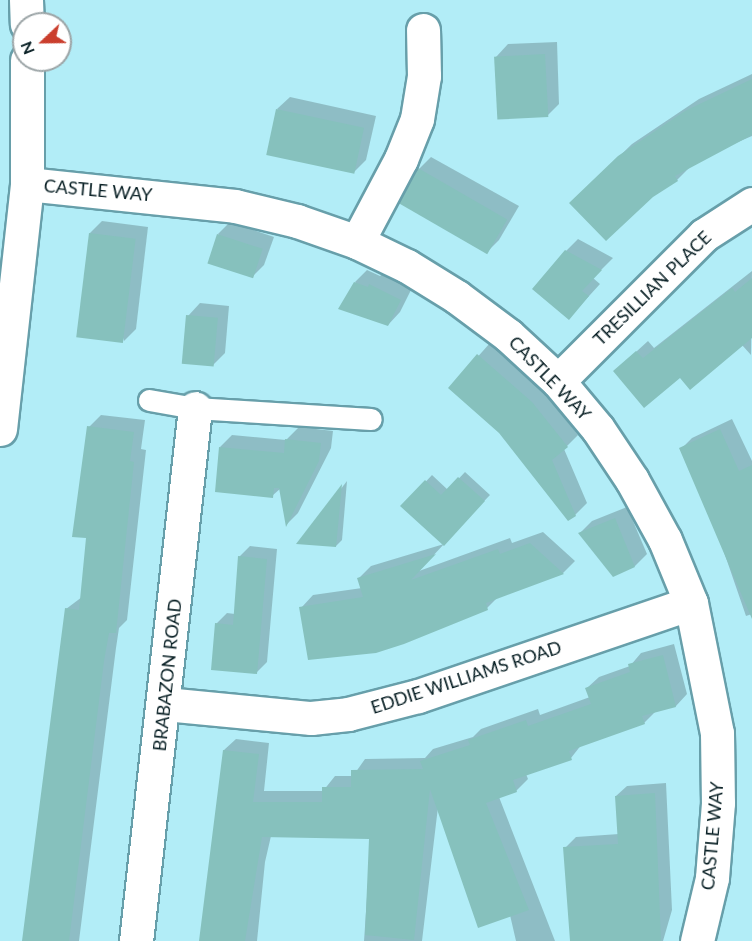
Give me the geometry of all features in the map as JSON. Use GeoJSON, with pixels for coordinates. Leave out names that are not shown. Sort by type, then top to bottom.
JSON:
{"type":"FeatureCollection","features":[{"type":"Feature","properties":{"kind":"street"},"geometry":{"type":"LineString","coordinates":[[357,242],[401,159],[417,119],[424,76],[423,30]]}},
{"type":"Feature","properties":{"kind":"street"},"geometry":{"type":"LineString","coordinates":[[0,429],[27,184],[27,72]]}},
{"type":"Feature","properties":{"kind":"street","name":"CASTLE WAY"},"geometry":{"type":"LineString","coordinates":[[27,184],[235,206],[297,220],[357,242],[406,266],[457,297],[508,335],[558,381],[598,429],[633,480],[665,540],[691,603],[717,733],[718,803],[712,878],[697,941]]}},
{"type":"Feature","properties":{"kind":"street","name":"TRESILLIAN PLACE"},"geometry":{"type":"LineString","coordinates":[[558,381],[704,235],[752,204]]}},
{"type":"Feature","properties":{"kind":"street","name":"BRABAZON ROAD"},"geometry":{"type":"LineString","coordinates":[[136,941],[165,704],[195,408]]}},
{"type":"Feature","properties":{"kind":"street","name":"EDDIE WILLIAMS ROAD"},"geometry":{"type":"LineString","coordinates":[[165,704],[310,718],[348,714],[418,696],[691,603]]}},
{"type":"Feature","properties":{"kind":"lane"},"geometry":{"type":"LineString","coordinates":[[149,400],[195,408],[371,419]]}},
{"type":"Feature","properties":{"kind":"building"},"geometry":{"type":"Polygon","coordinates":[[[545,54],[548,117],[497,120],[494,57],[545,54]]]}},
{"type":"Feature","properties":{"kind":"building"},"geometry":{"type":"Polygon","coordinates":[[[752,79],[752,135],[675,176],[678,181],[653,197],[606,241],[569,203],[618,156],[685,111],[752,79]]]}},
{"type":"Feature","properties":{"kind":"building"},"geometry":{"type":"Polygon","coordinates":[[[276,109],[364,128],[354,174],[266,155],[276,109]]]}},
{"type":"Feature","properties":{"kind":"building"},"geometry":{"type":"Polygon","coordinates":[[[418,168],[507,219],[487,254],[398,203],[418,168]]]}},
{"type":"Feature","properties":{"kind":"building"},"geometry":{"type":"Polygon","coordinates":[[[89,233],[136,239],[123,343],[76,337],[89,233]]]}},
{"type":"Feature","properties":{"kind":"building"},"geometry":{"type":"Polygon","coordinates":[[[217,234],[263,249],[253,278],[207,263],[217,234]]]}},
{"type":"Feature","properties":{"kind":"building"},"geometry":{"type":"Polygon","coordinates":[[[565,250],[602,270],[582,291],[589,296],[569,320],[532,289],[565,250]]]}},
{"type":"Feature","properties":{"kind":"building"},"geometry":{"type":"Polygon","coordinates":[[[752,278],[752,338],[690,390],[680,378],[644,408],[613,371],[636,351],[643,358],[732,288],[735,292],[752,278]]]}},
{"type":"Feature","properties":{"kind":"building"},"geometry":{"type":"Polygon","coordinates":[[[354,282],[368,287],[369,284],[401,300],[388,326],[338,309],[354,282]]]}},
{"type":"Feature","properties":{"kind":"building"},"geometry":{"type":"Polygon","coordinates":[[[186,315],[218,318],[214,367],[182,364],[186,315]]]}},
{"type":"Feature","properties":{"kind":"building"},"geometry":{"type":"Polygon","coordinates":[[[477,354],[532,402],[568,447],[552,460],[576,516],[568,521],[499,433],[448,388],[477,354]]]}},
{"type":"Feature","properties":{"kind":"building"},"geometry":{"type":"Polygon","coordinates":[[[87,426],[134,432],[130,461],[134,462],[116,633],[109,633],[104,661],[69,941],[22,941],[65,608],[79,610],[86,538],[72,537],[87,426]]]}},
{"type":"Feature","properties":{"kind":"building"},"geometry":{"type":"Polygon","coordinates":[[[720,429],[739,471],[752,465],[752,619],[679,448],[720,429]]]}},
{"type":"Feature","properties":{"kind":"building"},"geometry":{"type":"Polygon","coordinates":[[[285,439],[321,443],[319,461],[286,527],[279,488],[274,488],[273,498],[215,492],[219,447],[284,453],[285,439]]]}},
{"type":"Feature","properties":{"kind":"building"},"geometry":{"type":"Polygon","coordinates":[[[458,477],[485,501],[444,546],[400,506],[425,480],[441,495],[458,477]]]}},
{"type":"Feature","properties":{"kind":"building"},"geometry":{"type":"Polygon","coordinates":[[[342,484],[336,547],[296,544],[342,484]]]}},
{"type":"Feature","properties":{"kind":"building"},"geometry":{"type":"Polygon","coordinates":[[[615,518],[635,567],[613,577],[578,533],[615,518]]]}},
{"type":"Feature","properties":{"kind":"building"},"geometry":{"type":"Polygon","coordinates":[[[530,543],[564,574],[486,603],[488,610],[404,644],[376,653],[308,660],[299,607],[363,597],[357,578],[436,554],[411,580],[498,549],[500,554],[530,543]]]}},
{"type":"Feature","properties":{"kind":"building"},"geometry":{"type":"Polygon","coordinates":[[[238,556],[267,559],[257,674],[211,670],[215,623],[233,625],[238,556]]]}},
{"type":"Feature","properties":{"kind":"building"},"geometry":{"type":"Polygon","coordinates":[[[663,655],[676,707],[642,716],[645,724],[569,751],[572,760],[513,780],[517,792],[486,803],[529,910],[478,928],[430,789],[414,940],[365,935],[369,839],[262,837],[245,941],[199,941],[223,750],[259,754],[253,802],[322,802],[322,787],[351,787],[351,770],[423,769],[420,761],[470,745],[468,740],[526,720],[528,726],[591,704],[585,688],[630,672],[628,664],[663,655]]]}},
{"type":"Feature","properties":{"kind":"building"},"geometry":{"type":"Polygon","coordinates":[[[655,793],[661,941],[570,941],[563,847],[618,844],[615,796],[655,793]]]}}]}
